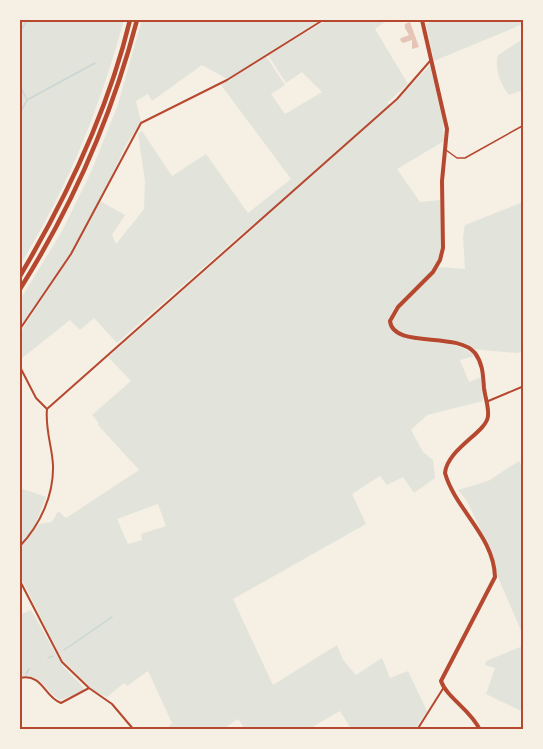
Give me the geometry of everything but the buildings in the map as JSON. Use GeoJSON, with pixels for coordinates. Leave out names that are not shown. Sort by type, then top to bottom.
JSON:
{"type":"FeatureCollection","features":[{"type":"Feature","properties":{"kind":"highway"},"geometry":{"type":"LineString","coordinates":[[20,276],[51,222],[95,130],[130,20]]}},
{"type":"Feature","properties":{"kind":"highway"},"geometry":{"type":"LineString","coordinates":[[20,290],[43,252],[86,170],[116,93],[137,20]]}},
{"type":"Feature","properties":{"kind":"main road"},"geometry":{"type":"LineString","coordinates":[[422,20],[444,113],[446,150],[440,260],[433,272],[391,315],[390,325],[402,336],[449,342],[471,350],[482,366],[489,414],[486,422],[453,457],[446,468],[446,477],[481,536],[493,561],[495,577],[441,681],[444,687],[466,708],[480,729]]}},
{"type":"Feature","properties":{"kind":"street"},"geometry":{"type":"LineString","coordinates":[[20,330],[76,244],[141,123],[227,80],[323,20]]}},
{"type":"Feature","properties":{"kind":"street"},"geometry":{"type":"LineString","coordinates":[[20,546],[35,529],[51,486],[53,466],[46,428],[47,409],[397,99],[432,58]]}},
{"type":"Feature","properties":{"kind":"street"},"geometry":{"type":"LineString","coordinates":[[20,367],[36,398],[47,409]]}},
{"type":"Feature","properties":{"kind":"street"},"geometry":{"type":"LineString","coordinates":[[486,402],[524,386]]}},
{"type":"Feature","properties":{"kind":"street"},"geometry":{"type":"LineString","coordinates":[[20,581],[62,662],[89,688],[112,704],[134,729]]}},
{"type":"Feature","properties":{"kind":"street"},"geometry":{"type":"LineString","coordinates":[[20,678],[28,677],[41,682],[57,702],[61,703],[89,688]]}},
{"type":"Feature","properties":{"kind":"street"},"geometry":{"type":"LineString","coordinates":[[417,729],[444,687]]}},
{"type":"Feature","properties":{"kind":"lane"},"geometry":{"type":"LineString","coordinates":[[446,150],[457,158],[465,158],[524,125]]}},
{"type":"Feature","properties":{"kind":"shaded area"},"geometry":{"type":"Polygon","coordinates":[[[20,20],[124,20],[104,85],[81,146],[53,206],[20,265],[20,20]]]}},
{"type":"Feature","properties":{"kind":"shaded area"},"geometry":{"type":"Polygon","coordinates":[[[142,20],[320,20],[227,79],[202,65],[152,101],[148,94],[136,101],[141,122],[126,145],[100,201],[125,215],[112,235],[116,244],[144,209],[145,181],[138,134],[142,131],[172,176],[206,154],[248,213],[291,179],[221,85],[266,56],[285,85],[271,94],[285,114],[322,92],[302,72],[286,83],[268,55],[327,20],[388,20],[375,29],[408,84],[387,103],[392,105],[431,64],[442,109],[444,141],[397,169],[420,202],[440,200],[441,253],[434,268],[395,308],[389,325],[396,333],[406,338],[454,345],[466,349],[475,356],[460,360],[469,382],[481,377],[483,401],[427,415],[411,430],[423,452],[433,460],[435,478],[414,493],[403,477],[387,485],[380,476],[352,494],[366,524],[233,599],[273,685],[337,645],[343,660],[356,675],[382,658],[390,678],[408,671],[427,711],[415,729],[351,729],[340,711],[309,729],[245,729],[238,719],[223,729],[167,729],[172,723],[148,671],[127,686],[124,683],[107,697],[95,692],[63,661],[20,576],[20,548],[39,524],[52,522],[58,511],[66,518],[139,470],[98,425],[99,423],[92,415],[131,381],[108,357],[257,225],[255,223],[237,238],[117,343],[94,318],[80,330],[70,320],[21,359],[20,333],[78,244],[20,327],[20,300],[62,231],[91,172],[117,107],[142,20]],[[158,504],[117,519],[128,544],[142,540],[141,534],[166,526],[158,504]]]}},
{"type":"Feature","properties":{"kind":"shaded area"},"geometry":{"type":"Polygon","coordinates":[[[435,20],[523,20],[523,24],[434,61],[426,24],[435,20]]]}},
{"type":"Feature","properties":{"kind":"shaded area"},"geometry":{"type":"Polygon","coordinates":[[[523,39],[523,90],[509,95],[499,77],[498,55],[523,39]]]}},
{"type":"Feature","properties":{"kind":"shaded area"},"geometry":{"type":"Polygon","coordinates":[[[523,202],[523,351],[517,353],[472,349],[439,339],[403,335],[393,328],[392,316],[438,267],[465,269],[463,237],[465,225],[523,202]]]}},
{"type":"Feature","properties":{"kind":"shaded area"},"geometry":{"type":"Polygon","coordinates":[[[519,461],[523,467],[523,635],[497,575],[487,544],[467,501],[458,490],[488,481],[519,461]]]}},
{"type":"Feature","properties":{"kind":"shaded area"},"geometry":{"type":"Polygon","coordinates":[[[20,488],[46,497],[34,528],[20,544],[20,488]]]}},
{"type":"Feature","properties":{"kind":"shaded area"},"geometry":{"type":"Polygon","coordinates":[[[31,610],[63,666],[84,688],[82,692],[60,700],[33,677],[20,677],[20,615],[31,610]]]}},
{"type":"Feature","properties":{"kind":"shaded area"},"geometry":{"type":"Polygon","coordinates":[[[523,646],[523,712],[486,694],[495,668],[485,665],[486,661],[523,646]]]}},
{"type":"Feature","properties":{"kind":"waterway"},"geometry":{"type":"LineString","coordinates":[[20,32],[27,20]]}},
{"type":"Feature","properties":{"kind":"waterway"},"geometry":{"type":"LineString","coordinates":[[27,100],[95,63]]}},
{"type":"Feature","properties":{"kind":"waterway"},"geometry":{"type":"LineString","coordinates":[[20,86],[27,100],[20,113]]}},
{"type":"Feature","properties":{"kind":"waterway"},"geometry":{"type":"LineString","coordinates":[[64,650],[112,617]]}},
{"type":"Feature","properties":{"kind":"waterway"},"geometry":{"type":"LineString","coordinates":[[48,658],[53,656]]}},
{"type":"Feature","properties":{"kind":"waterway"},"geometry":{"type":"LineString","coordinates":[[26,674],[29,669]]}}]}
